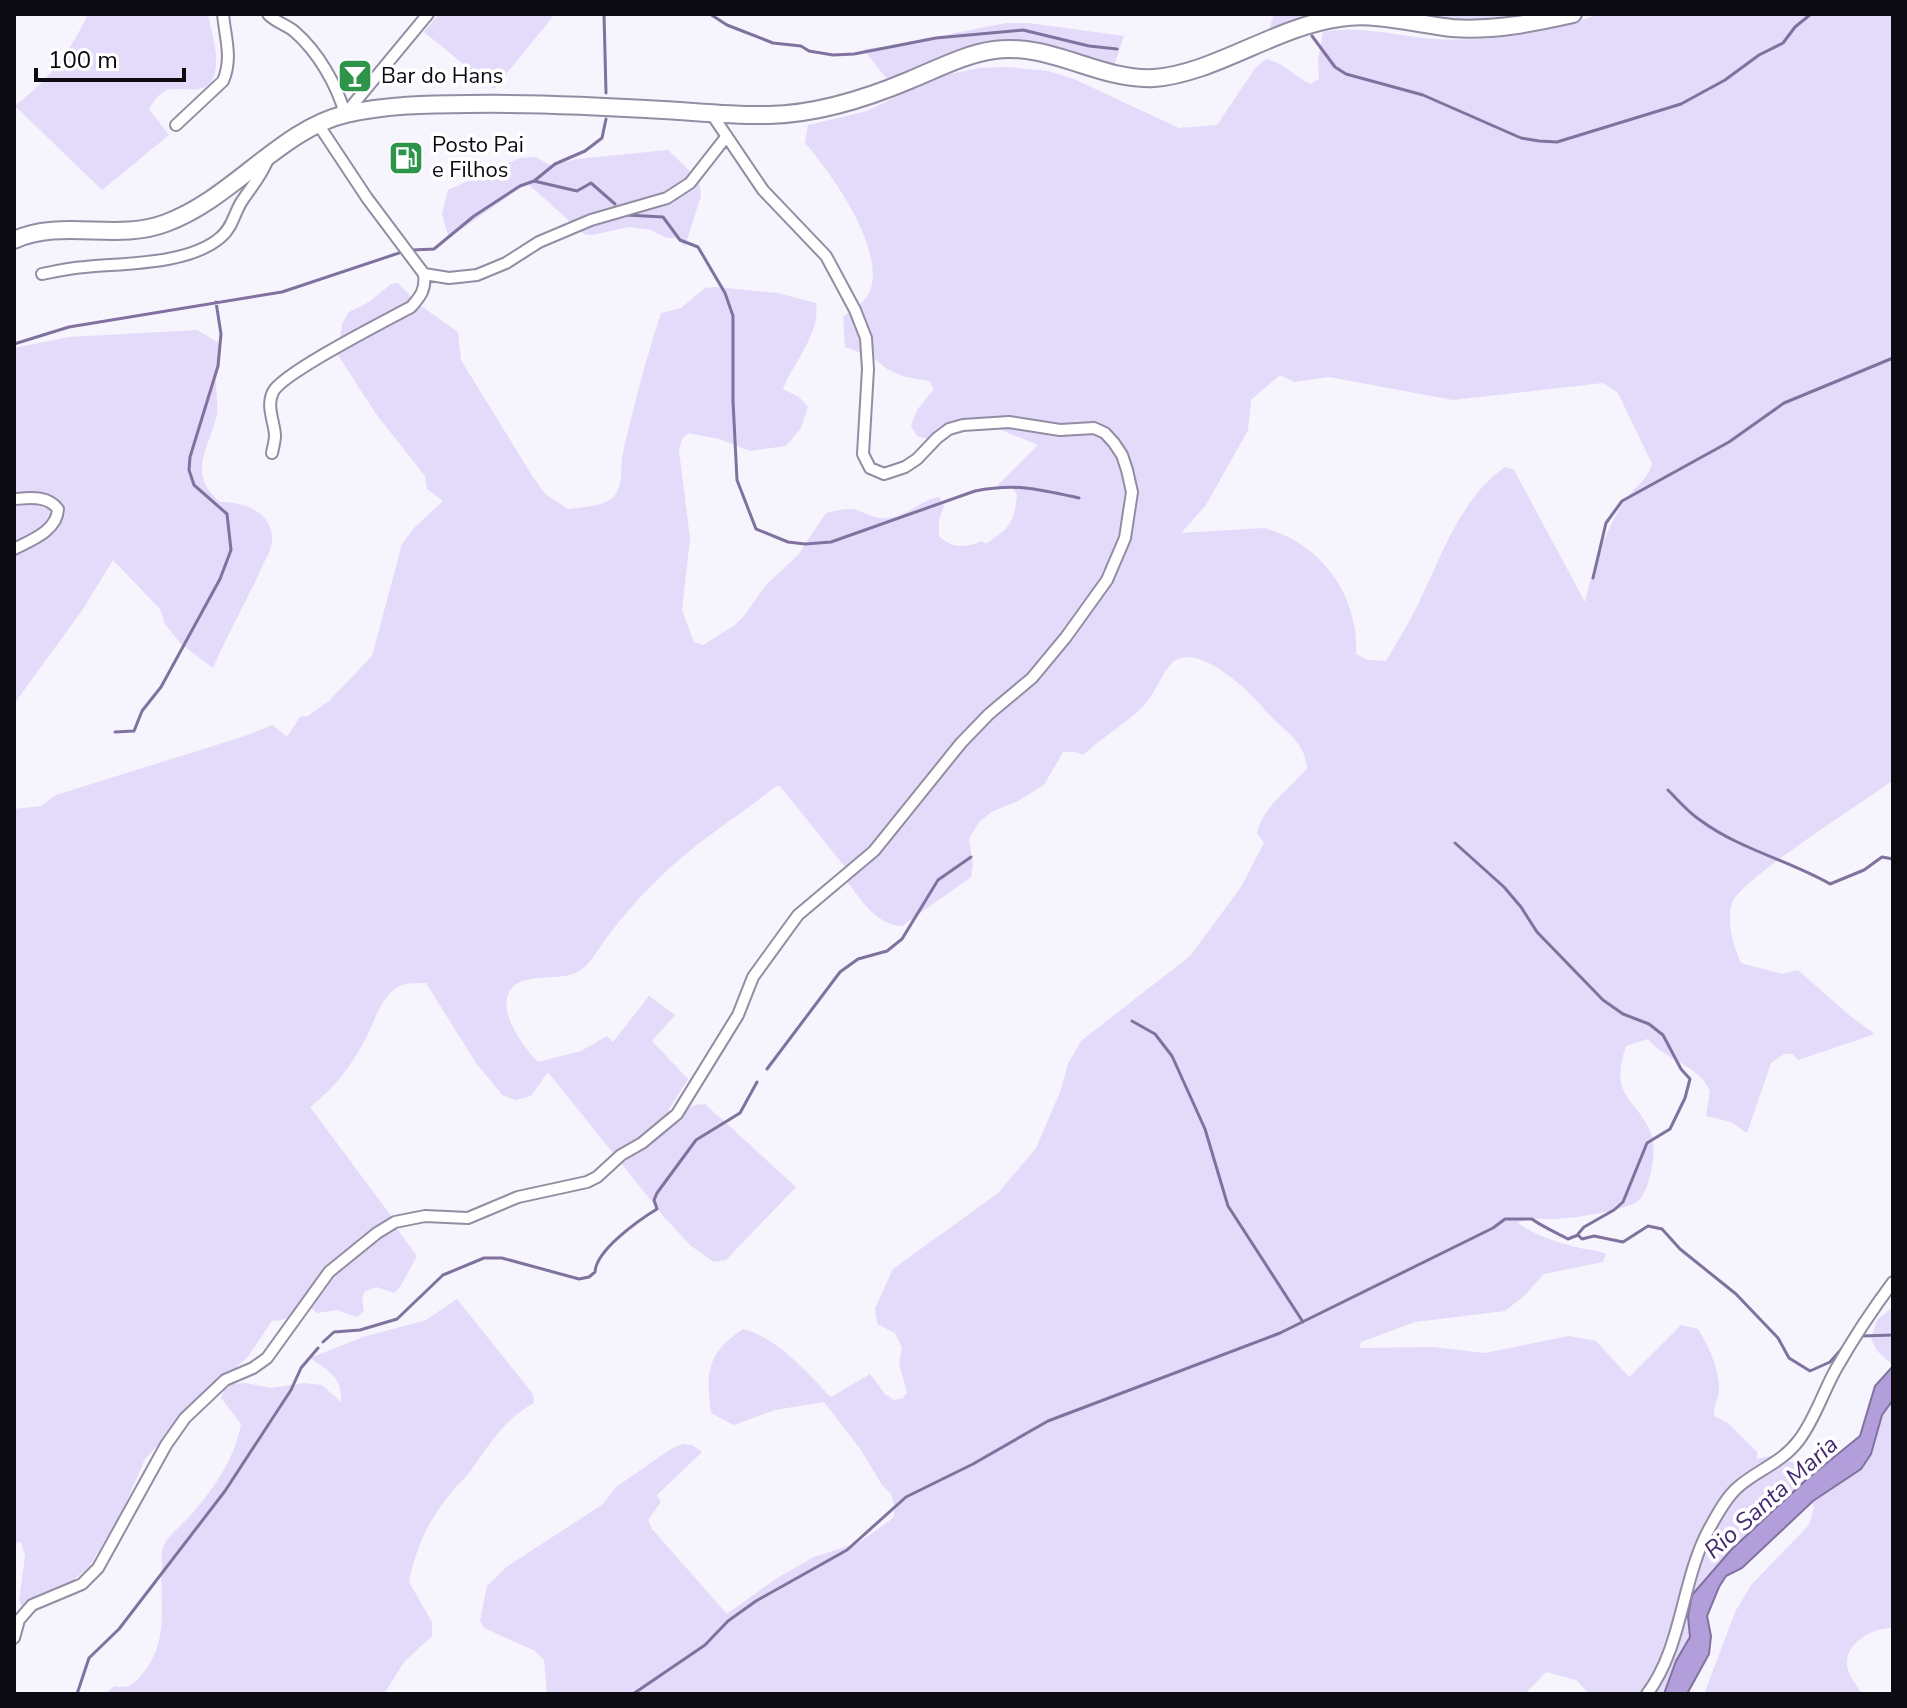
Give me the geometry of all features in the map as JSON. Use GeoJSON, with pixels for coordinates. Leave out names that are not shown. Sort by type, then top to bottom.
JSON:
{"type":"FeatureCollection","features":[{"type":"Feature","properties":{"kind":"main road"},"geometry":{"type":"LineString","coordinates":[[14,240],[58,229],[131,231],[167,223],[228,189],[318,124],[345,114],[421,104],[498,103],[771,115],[806,112],[879,94],[974,54],[995,50],[1040,51],[1122,75],[1151,78],[1170,76],[1215,61],[1282,32],[1345,17],[1374,17],[1485,29],[1573,14]]}},
{"type":"Feature","properties":{"kind":"street"},"geometry":{"type":"LineString","coordinates":[[176,125],[223,81],[227,72],[228,50],[223,14]]}},
{"type":"Feature","properties":{"kind":"street"},"geometry":{"type":"LineString","coordinates":[[268,14],[278,23],[291,28],[303,41],[340,95],[345,114]]}},
{"type":"Feature","properties":{"kind":"street"},"geometry":{"type":"LineString","coordinates":[[345,114],[428,14]]}},
{"type":"Feature","properties":{"kind":"street"},"geometry":{"type":"LineString","coordinates":[[14,1638],[19,1620],[32,1605],[90,1578],[174,1431],[219,1385],[267,1358],[329,1272],[377,1233],[408,1218],[468,1218],[518,1197],[587,1182],[677,1114],[738,1015],[753,977],[798,915],[874,851],[961,743],[989,714],[1032,678],[1107,580],[1125,538],[1132,492],[1122,455],[1105,433],[1094,428],[1060,430],[1009,422],[963,425],[949,429],[905,467],[884,474],[870,468],[863,454],[868,369],[866,338],[855,310],[826,256],[763,190],[711,113]]}},
{"type":"Feature","properties":{"kind":"street"},"geometry":{"type":"LineString","coordinates":[[272,453],[275,434],[270,402],[279,384],[301,368],[411,307],[422,294],[425,284],[424,274],[367,198],[318,124]]}},
{"type":"Feature","properties":{"kind":"street"},"geometry":{"type":"LineString","coordinates":[[424,274],[449,278],[477,275],[582,223],[667,198],[690,183],[726,137]]}},
{"type":"Feature","properties":{"kind":"street"},"geometry":{"type":"LineString","coordinates":[[42,274],[81,267],[157,262],[207,246],[228,229],[240,204],[262,175],[269,157]]}},
{"type":"Feature","properties":{"kind":"street"},"geometry":{"type":"LineString","coordinates":[[14,499],[42,499],[53,503],[58,509],[51,526],[38,537],[14,549]]}},
{"type":"Feature","properties":{"kind":"street"},"geometry":{"type":"LineString","coordinates":[[1647,1694],[1660,1674],[1672,1643],[1693,1567],[1715,1518],[1738,1488],[1788,1454],[1800,1439],[1835,1370],[1893,1282]]}},
{"type":"Feature","properties":{"kind":"shaded area"},"geometry":{"type":"Polygon","coordinates":[[[88,14],[208,14],[216,52],[214,76],[210,83],[197,89],[167,90],[149,109],[169,135],[102,190],[15,106],[58,65],[88,14]]]}},
{"type":"Feature","properties":{"kind":"shaded area"},"geometry":{"type":"Polygon","coordinates":[[[439,14],[555,14],[494,89],[424,32],[439,14]]]}},
{"type":"Feature","properties":{"kind":"shaded area"},"geometry":{"type":"Polygon","coordinates":[[[1274,14],[1551,14],[1506,23],[1397,19],[1268,32],[1274,14]]]}},
{"type":"Feature","properties":{"kind":"shaded area"},"geometry":{"type":"Polygon","coordinates":[[[1599,14],[1893,14],[1893,780],[1756,877],[1732,903],[1730,917],[1733,941],[1741,963],[1782,974],[1798,970],[1875,1034],[1798,1060],[1793,1054],[1784,1054],[1771,1063],[1747,1133],[1731,1122],[1706,1116],[1710,1091],[1690,1068],[1664,1053],[1648,1039],[1626,1046],[1620,1078],[1627,1097],[1646,1123],[1654,1151],[1642,1196],[1632,1204],[1612,1211],[1518,1223],[1555,1241],[1606,1254],[1603,1262],[1544,1274],[1505,1311],[1415,1322],[1361,1342],[1360,1348],[1433,1347],[1485,1353],[1569,1336],[1596,1341],[1629,1377],[1681,1325],[1698,1329],[1717,1374],[1719,1390],[1714,1416],[1728,1423],[1757,1452],[1757,1459],[1785,1453],[1784,1461],[1824,1467],[1731,1550],[1695,1591],[1690,1599],[1688,1616],[1690,1637],[1676,1661],[1664,1694],[1589,1694],[1576,1680],[1546,1672],[1525,1694],[547,1694],[544,1660],[535,1651],[484,1628],[480,1621],[487,1586],[505,1568],[603,1504],[616,1487],[683,1444],[692,1445],[702,1452],[657,1495],[661,1502],[648,1520],[652,1529],[727,1614],[777,1578],[814,1557],[860,1542],[893,1518],[895,1508],[891,1494],[824,1402],[775,1410],[734,1425],[711,1413],[711,1365],[722,1347],[743,1329],[780,1348],[831,1397],[870,1374],[885,1394],[894,1400],[903,1398],[907,1392],[899,1364],[902,1348],[895,1333],[877,1324],[875,1308],[893,1269],[998,1193],[1036,1148],[1060,1092],[1068,1064],[1081,1041],[1190,956],[1241,887],[1264,843],[1257,833],[1266,813],[1307,768],[1297,743],[1236,681],[1209,663],[1184,658],[1169,666],[1150,698],[1131,717],[1083,755],[1063,752],[1044,785],[1018,801],[993,811],[979,822],[969,839],[973,865],[971,877],[902,926],[883,921],[867,907],[841,873],[845,867],[780,786],[776,786],[670,868],[631,908],[582,969],[563,976],[529,979],[512,988],[506,1006],[511,1023],[538,1062],[581,1051],[607,1036],[613,1042],[649,996],[675,1015],[652,1041],[688,1079],[668,1111],[674,1115],[694,1105],[705,1104],[796,1187],[726,1260],[714,1262],[691,1246],[548,1072],[531,1096],[515,1100],[502,1095],[476,1063],[426,983],[410,983],[395,989],[381,1005],[348,1067],[310,1107],[392,1217],[417,1256],[394,1293],[376,1287],[364,1292],[364,1311],[357,1317],[337,1310],[317,1313],[311,1308],[272,1321],[227,1384],[246,1383],[271,1388],[304,1383],[322,1385],[341,1402],[337,1381],[310,1358],[363,1337],[426,1320],[457,1299],[533,1394],[534,1403],[498,1433],[428,1527],[418,1548],[409,1582],[432,1622],[432,1636],[404,1662],[384,1694],[105,1694],[114,1686],[124,1687],[134,1682],[152,1660],[162,1621],[163,1548],[215,1484],[234,1449],[241,1424],[221,1398],[226,1385],[169,1433],[145,1459],[122,1512],[89,1567],[29,1617],[19,1601],[25,1556],[21,1542],[14,1544],[14,809],[41,806],[56,795],[273,725],[287,737],[300,717],[308,716],[329,701],[372,656],[402,544],[443,501],[427,489],[425,476],[376,414],[338,355],[342,324],[349,312],[369,302],[391,284],[398,283],[417,303],[458,332],[461,360],[531,474],[545,494],[568,509],[606,502],[618,490],[627,434],[661,313],[681,308],[705,288],[716,287],[778,293],[816,303],[811,336],[783,389],[799,397],[808,407],[801,428],[786,446],[750,451],[719,439],[688,433],[682,439],[679,450],[690,539],[682,610],[694,642],[703,645],[744,616],[766,585],[798,555],[826,513],[853,509],[887,518],[901,515],[939,497],[944,506],[939,520],[939,536],[954,545],[964,546],[982,541],[986,544],[1005,529],[1015,512],[1017,494],[1012,488],[997,486],[1038,445],[986,424],[955,429],[931,440],[917,436],[911,426],[917,410],[934,389],[929,381],[905,377],[887,369],[872,357],[845,347],[843,317],[870,291],[873,274],[870,254],[853,212],[805,143],[808,125],[867,111],[950,74],[979,68],[1007,67],[1048,71],[1074,79],[1179,128],[1217,125],[1256,67],[1266,59],[1311,84],[1319,79],[1318,59],[1323,32],[1366,30],[1434,39],[1476,39],[1518,35],[1599,14]],[[1280,375],[1251,400],[1248,430],[1206,505],[1181,533],[1264,528],[1303,546],[1319,559],[1343,592],[1351,612],[1356,654],[1368,660],[1386,661],[1461,517],[1473,498],[1505,467],[1514,470],[1585,602],[1610,526],[1623,503],[1647,476],[1652,464],[1618,393],[1603,383],[1453,400],[1329,377],[1294,382],[1280,375]]]}},
{"type":"Feature","properties":{"kind":"shaded area"},"geometry":{"type":"Polygon","coordinates":[[[1006,23],[1029,23],[1124,36],[1111,75],[1008,52],[890,83],[863,49],[919,43],[1006,23]]]}},
{"type":"Feature","properties":{"kind":"shaded area"},"geometry":{"type":"Polygon","coordinates":[[[668,150],[699,180],[701,196],[685,246],[676,238],[629,227],[584,234],[527,183],[449,238],[442,214],[448,190],[520,158],[536,157],[550,165],[577,159],[668,150]]]}},
{"type":"Feature","properties":{"kind":"shaded area"},"geometry":{"type":"Polygon","coordinates":[[[197,330],[221,344],[216,377],[217,414],[203,460],[204,481],[220,502],[239,504],[263,516],[268,523],[272,542],[213,668],[180,643],[165,624],[160,609],[113,560],[83,609],[14,704],[14,348],[69,337],[197,330]]]}},
{"type":"Feature","properties":{"kind":"shaded area"},"geometry":{"type":"Polygon","coordinates":[[[1893,1307],[1893,1365],[1877,1351],[1871,1339],[1877,1320],[1893,1307]]]}},
{"type":"Feature","properties":{"kind":"shaded area"},"geometry":{"type":"Polygon","coordinates":[[[1893,1366],[1893,1400],[1882,1415],[1871,1454],[1861,1469],[1813,1501],[1742,1568],[1726,1576],[1707,1616],[1711,1636],[1709,1654],[1687,1694],[1664,1694],[1676,1661],[1690,1637],[1688,1616],[1692,1595],[1731,1550],[1807,1479],[1860,1436],[1875,1386],[1893,1366]]]}},
{"type":"Feature","properties":{"kind":"shaded area"},"geometry":{"type":"Polygon","coordinates":[[[1893,1400],[1893,1628],[1869,1633],[1851,1650],[1848,1669],[1862,1694],[1704,1694],[1736,1610],[1752,1584],[1809,1525],[1814,1507],[1812,1503],[1861,1469],[1882,1415],[1893,1400]]]}},
{"type":"Feature","properties":{"kind":"waterway"},"geometry":{"type":"LineString","coordinates":[[604,14],[606,93]]}},
{"type":"Feature","properties":{"kind":"waterway"},"geometry":{"type":"LineString","coordinates":[[710,14],[727,25],[773,43],[801,46],[809,51],[833,55],[854,54],[936,38],[1023,30],[1089,46],[1117,49]]}},
{"type":"Feature","properties":{"kind":"waterway"},"geometry":{"type":"LineString","coordinates":[[1312,36],[1335,67],[1346,74],[1423,95],[1521,138],[1557,142],[1681,104],[1783,43],[1795,27],[1811,14]]}},
{"type":"Feature","properties":{"kind":"waterway"},"geometry":{"type":"LineString","coordinates":[[412,250],[434,249],[474,216],[520,186],[534,181],[555,164],[585,151],[602,138],[606,119]]}},
{"type":"Feature","properties":{"kind":"waterway"},"geometry":{"type":"LineString","coordinates":[[534,181],[577,191],[591,183],[615,204]]}},
{"type":"Feature","properties":{"kind":"waterway"},"geometry":{"type":"LineString","coordinates":[[626,215],[663,217],[680,240],[698,247],[725,293],[733,316],[737,480],[756,529],[788,542],[831,542],[975,491],[1027,488],[1079,498]]}},
{"type":"Feature","properties":{"kind":"waterway"},"geometry":{"type":"LineString","coordinates":[[14,344],[69,327],[282,292],[402,252]]}},
{"type":"Feature","properties":{"kind":"waterway"},"geometry":{"type":"LineString","coordinates":[[115,732],[134,731],[142,711],[161,687],[220,579],[231,550],[227,514],[194,485],[189,470],[190,457],[218,366],[221,334],[216,302]]}},
{"type":"Feature","properties":{"kind":"waterway"},"geometry":{"type":"LineString","coordinates":[[1593,578],[1606,523],[1622,501],[1729,442],[1784,403],[1893,358]]}},
{"type":"Feature","properties":{"kind":"waterway"},"geometry":{"type":"LineString","coordinates":[[1668,790],[1691,813],[1715,830],[1830,884],[1864,870],[1882,857],[1893,859]]}},
{"type":"Feature","properties":{"kind":"waterway"},"geometry":{"type":"LineString","coordinates":[[1455,843],[1504,887],[1537,932],[1603,1000],[1623,1014],[1649,1024],[1663,1035],[1681,1069],[1690,1079],[1685,1098],[1670,1129],[1647,1143],[1623,1202],[1578,1234]]}},
{"type":"Feature","properties":{"kind":"waterway"},"geometry":{"type":"LineString","coordinates":[[767,1069],[840,972],[858,959],[887,951],[902,939],[938,880],[971,857]]}},
{"type":"Feature","properties":{"kind":"waterway"},"geometry":{"type":"LineString","coordinates":[[1132,1021],[1155,1034],[1172,1056],[1205,1129],[1228,1206],[1303,1322]]}},
{"type":"Feature","properties":{"kind":"waterway"},"geometry":{"type":"LineString","coordinates":[[323,1342],[334,1332],[360,1330],[397,1319],[443,1275],[484,1258],[502,1258],[579,1279],[589,1277],[610,1245],[657,1209],[654,1200],[657,1193],[696,1140],[740,1113],[757,1082]]}},
{"type":"Feature","properties":{"kind":"waterway"},"geometry":{"type":"LineString","coordinates":[[633,1694],[705,1645],[728,1621],[756,1601],[847,1550],[906,1497],[973,1464],[1048,1421],[1280,1333],[1493,1228],[1505,1219],[1532,1219],[1568,1239],[1578,1235],[1582,1239],[1594,1236],[1623,1242],[1648,1226],[1662,1229],[1680,1249],[1736,1294],[1778,1338],[1789,1358],[1810,1371],[1830,1362],[1845,1345]]}},
{"type":"Feature","properties":{"kind":"waterway"},"geometry":{"type":"LineString","coordinates":[[1861,1336],[1893,1335]]}},
{"type":"Feature","properties":{"kind":"waterway"},"geometry":{"type":"LineString","coordinates":[[77,1694],[89,1658],[119,1629],[225,1491],[291,1390],[301,1368],[318,1348]]}},
{"type":"Feature","properties":{"kind":"place","name":"Bar do Hans"},"geometry":{"type":"Point","coordinates":[355,76]}},
{"type":"Feature","properties":{"kind":"place","name":"Posto Pai e Filhos"},"geometry":{"type":"Point","coordinates":[406,158]}},
{"type":"Feature","properties":{"kind":"water label","name":"Rio Santa Maria"},"geometry":{"type":"Point","coordinates":[1771,1497]}}]}
